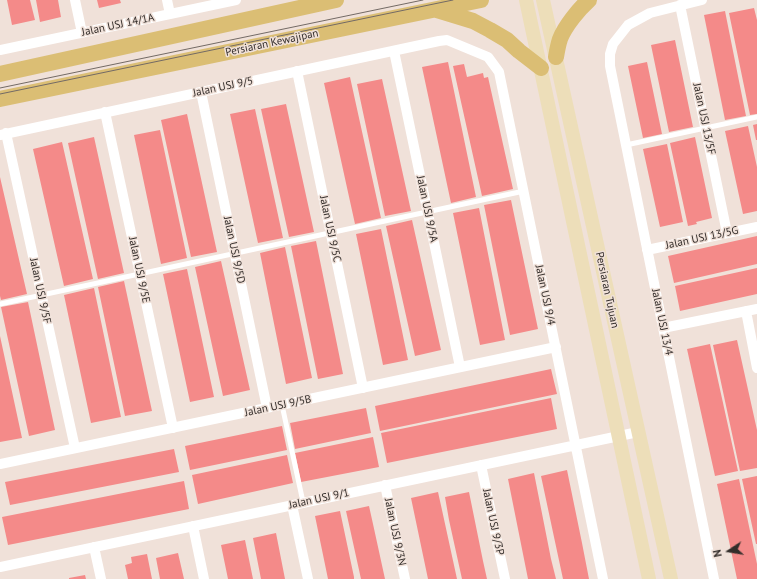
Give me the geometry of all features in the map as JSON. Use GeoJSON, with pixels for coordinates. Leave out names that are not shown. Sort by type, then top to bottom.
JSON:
{"type":"FeatureCollection","features":[{"type":"Feature","properties":{"kind":"main road"},"geometry":{"type":"LineString","coordinates":[[0,74],[336,0]]}},
{"type":"Feature","properties":{"kind":"main road","name":"Persiaran Kewajipan"},"geometry":{"type":"LineString","coordinates":[[0,99],[482,0]]}},
{"type":"Feature","properties":{"kind":"main road","name":"Persiaran Tujuan"},"geometry":{"type":"LineString","coordinates":[[526,0],[650,579]]}},
{"type":"Feature","properties":{"kind":"main road","name":"Persiaran Tujuan"},"geometry":{"type":"LineString","coordinates":[[543,0],[671,579]]}},
{"type":"Feature","properties":{"kind":"main road"},"geometry":{"type":"LineString","coordinates":[[556,57],[561,37],[570,22],[589,0]]}},
{"type":"Feature","properties":{"kind":"main road"},"geometry":{"type":"LineString","coordinates":[[434,10],[472,20],[507,40],[518,51],[540,68]]}},
{"type":"Feature","properties":{"kind":"main road","name":"Persiaran Kewajipan"},"geometry":{"type":"LineString","coordinates":[[0,108],[63,87]]}},
{"type":"Feature","properties":{"kind":"street"},"geometry":{"type":"LineString","coordinates":[[75,0],[82,33]]}},
{"type":"Feature","properties":{"kind":"street"},"geometry":{"type":"LineString","coordinates":[[167,0],[170,14]]}},
{"type":"Feature","properties":{"kind":"street","name":"Jalan USJ 14/1A"},"geometry":{"type":"LineString","coordinates":[[0,50],[236,0]]}},
{"type":"Feature","properties":{"kind":"street","name":"Jalan USJ 13/4"},"geometry":{"type":"LineString","coordinates":[[702,0],[650,13],[628,24],[613,44],[610,54],[610,66],[714,579]]}},
{"type":"Feature","properties":{"kind":"street","name":"Jalan USJ 13/5F"},"geometry":{"type":"LineString","coordinates":[[680,5],[727,233]]}},
{"type":"Feature","properties":{"kind":"street","name":"Jalan USJ 9/5"},"geometry":{"type":"LineString","coordinates":[[3,134],[447,40]]}},
{"type":"Feature","properties":{"kind":"street","name":"Jalan USJ 9/4"},"geometry":{"type":"LineString","coordinates":[[447,40],[488,57],[499,72],[603,579]]}},
{"type":"Feature","properties":{"kind":"street","name":"Jalan USJ 9/5A"},"geometry":{"type":"LineString","coordinates":[[394,51],[460,367]]}},
{"type":"Feature","properties":{"kind":"street","name":"Jalan USJ 9/5C"},"geometry":{"type":"LineString","coordinates":[[297,71],[363,388]]}},
{"type":"Feature","properties":{"kind":"street","name":"Jalan USJ 9/5D"},"geometry":{"type":"LineString","coordinates":[[201,92],[267,408]]}},
{"type":"Feature","properties":{"kind":"street","name":"Jalan USJ 9/5E"},"geometry":{"type":"LineString","coordinates":[[105,112],[173,428]]}},
{"type":"Feature","properties":{"kind":"street","name":"Jalan USJ 9/5F"},"geometry":{"type":"LineString","coordinates":[[3,134],[75,448]]}},
{"type":"Feature","properties":{"kind":"street","name":"Jalan USJ 13/5G"},"geometry":{"type":"LineString","coordinates":[[647,250],[757,227]]}},
{"type":"Feature","properties":{"kind":"street"},"geometry":{"type":"LineString","coordinates":[[663,328],[757,309]]}},
{"type":"Feature","properties":{"kind":"street"},"geometry":{"type":"LineString","coordinates":[[746,312],[757,368]]}},
{"type":"Feature","properties":{"kind":"street","name":"Jalan USJ 9/5B"},"geometry":{"type":"LineString","coordinates":[[0,464],[556,347]]}},
{"type":"Feature","properties":{"kind":"street","name":"Jalan USJ 9/1"},"geometry":{"type":"LineString","coordinates":[[0,567],[638,432]]}},
{"type":"Feature","properties":{"kind":"street","name":"Jalan USJ 9/3P"},"geometry":{"type":"LineString","coordinates":[[481,465],[505,579]]}},
{"type":"Feature","properties":{"kind":"street","name":"Jalan USJ 9/3N"},"geometry":{"type":"LineString","coordinates":[[385,485],[405,579]]}},
{"type":"Feature","properties":{"kind":"street"},"geometry":{"type":"LineString","coordinates":[[292,505],[308,579]]}},
{"type":"Feature","properties":{"kind":"street"},"geometry":{"type":"LineString","coordinates":[[193,526],[204,579]]}},
{"type":"Feature","properties":{"kind":"street"},"geometry":{"type":"LineString","coordinates":[[94,547],[101,579]]}},
{"type":"Feature","properties":{"kind":"lane"},"geometry":{"type":"LineString","coordinates":[[626,145],[757,117]]}},
{"type":"Feature","properties":{"kind":"lane"},"geometry":{"type":"LineString","coordinates":[[0,304],[524,191]]}},
{"type":"Feature","properties":{"kind":"lane"},"geometry":{"type":"LineString","coordinates":[[282,405],[303,502]]}},
{"type":"Feature","properties":{"kind":"building"},"geometry":{"type":"Polygon","coordinates":[[[7,0],[30,0],[35,20],[12,25],[7,0]]]}},
{"type":"Feature","properties":{"kind":"building"},"geometry":{"type":"Polygon","coordinates":[[[36,0],[58,0],[61,17],[40,22],[36,0]]]}},
{"type":"Feature","properties":{"kind":"building"},"geometry":{"type":"Polygon","coordinates":[[[97,0],[120,0],[121,3],[99,8],[97,0]]]}},
{"type":"Feature","properties":{"kind":"building"},"geometry":{"type":"Polygon","coordinates":[[[754,8],[757,20],[757,114],[750,115],[729,13],[754,8]]]}},
{"type":"Feature","properties":{"kind":"building"},"geometry":{"type":"Polygon","coordinates":[[[725,11],[746,116],[725,120],[704,15],[725,11]]]}},
{"type":"Feature","properties":{"kind":"building"},"geometry":{"type":"Polygon","coordinates":[[[675,40],[693,127],[669,132],[651,45],[675,40]]]}},
{"type":"Feature","properties":{"kind":"building"},"geometry":{"type":"Polygon","coordinates":[[[448,62],[476,197],[451,203],[422,67],[448,62]]]}},
{"type":"Feature","properties":{"kind":"building"},"geometry":{"type":"Polygon","coordinates":[[[647,62],[662,134],[643,138],[628,66],[647,62]]]}},
{"type":"Feature","properties":{"kind":"building"},"geometry":{"type":"Polygon","coordinates":[[[464,64],[467,77],[483,73],[484,78],[488,77],[513,189],[482,196],[453,66],[464,64]]]}},
{"type":"Feature","properties":{"kind":"building"},"geometry":{"type":"Polygon","coordinates":[[[350,77],[381,218],[355,224],[324,83],[350,77]]]}},
{"type":"Feature","properties":{"kind":"building"},"geometry":{"type":"Polygon","coordinates":[[[382,79],[411,211],[385,216],[357,84],[382,79]]]}},
{"type":"Feature","properties":{"kind":"building"},"geometry":{"type":"Polygon","coordinates":[[[286,104],[314,232],[289,237],[261,109],[286,104]]]}},
{"type":"Feature","properties":{"kind":"building"},"geometry":{"type":"Polygon","coordinates":[[[255,109],[283,238],[258,243],[230,114],[255,109]]]}},
{"type":"Feature","properties":{"kind":"building"},"geometry":{"type":"Polygon","coordinates":[[[187,114],[217,252],[191,257],[161,120],[187,114]]]}},
{"type":"Feature","properties":{"kind":"building"},"geometry":{"type":"Polygon","coordinates":[[[757,124],[757,140],[756,140],[753,125],[757,124]]]}},
{"type":"Feature","properties":{"kind":"building"},"geometry":{"type":"Polygon","coordinates":[[[748,126],[757,167],[757,211],[743,214],[725,131],[748,126]]]}},
{"type":"Feature","properties":{"kind":"building"},"geometry":{"type":"Polygon","coordinates":[[[160,130],[187,258],[161,264],[134,135],[160,130]]]}},
{"type":"Feature","properties":{"kind":"building"},"geometry":{"type":"Polygon","coordinates":[[[94,137],[124,273],[98,279],[68,143],[94,137]]]}},
{"type":"Feature","properties":{"kind":"building"},"geometry":{"type":"Polygon","coordinates":[[[695,137],[712,218],[696,222],[697,224],[688,226],[670,143],[695,137]]]}},
{"type":"Feature","properties":{"kind":"building"},"geometry":{"type":"Polygon","coordinates":[[[62,142],[93,279],[64,286],[33,149],[62,142]]]}},
{"type":"Feature","properties":{"kind":"building"},"geometry":{"type":"Polygon","coordinates":[[[667,144],[683,222],[660,227],[643,149],[667,144]]]}},
{"type":"Feature","properties":{"kind":"building"},"geometry":{"type":"Polygon","coordinates":[[[0,177],[27,294],[1,300],[0,296],[0,177]]]}},
{"type":"Feature","properties":{"kind":"building"},"geometry":{"type":"Polygon","coordinates":[[[511,200],[538,329],[510,335],[484,205],[511,200]]]}},
{"type":"Feature","properties":{"kind":"building"},"geometry":{"type":"Polygon","coordinates":[[[479,208],[505,340],[480,345],[453,213],[479,208]]]}},
{"type":"Feature","properties":{"kind":"building"},"geometry":{"type":"Polygon","coordinates":[[[412,220],[441,350],[415,356],[386,226],[412,220]]]}},
{"type":"Feature","properties":{"kind":"building"},"geometry":{"type":"Polygon","coordinates":[[[381,229],[408,360],[383,365],[356,234],[381,229]]]}},
{"type":"Feature","properties":{"kind":"building"},"geometry":{"type":"Polygon","coordinates":[[[757,236],[757,264],[674,283],[668,256],[757,236]]]}},
{"type":"Feature","properties":{"kind":"building"},"geometry":{"type":"Polygon","coordinates":[[[316,241],[343,374],[318,379],[291,246],[316,241]]]}},
{"type":"Feature","properties":{"kind":"building"},"geometry":{"type":"Polygon","coordinates":[[[285,247],[312,378],[286,384],[260,253],[285,247]]]}},
{"type":"Feature","properties":{"kind":"building"},"geometry":{"type":"Polygon","coordinates":[[[221,261],[250,390],[223,396],[195,267],[221,261]]]}},
{"type":"Feature","properties":{"kind":"building"},"geometry":{"type":"Polygon","coordinates":[[[757,268],[757,294],[680,311],[675,286],[757,268]]]}},
{"type":"Feature","properties":{"kind":"building"},"geometry":{"type":"Polygon","coordinates":[[[187,269],[214,397],[190,402],[163,274],[187,269]]]}},
{"type":"Feature","properties":{"kind":"building"},"geometry":{"type":"Polygon","coordinates":[[[124,281],[152,411],[125,416],[98,287],[124,281]]]}},
{"type":"Feature","properties":{"kind":"building"},"geometry":{"type":"Polygon","coordinates":[[[94,288],[121,417],[91,423],[64,295],[94,288]]]}},
{"type":"Feature","properties":{"kind":"building"},"geometry":{"type":"Polygon","coordinates":[[[28,302],[55,430],[29,436],[1,307],[28,302]]]}},
{"type":"Feature","properties":{"kind":"building"},"geometry":{"type":"Polygon","coordinates":[[[0,336],[22,438],[0,442],[0,336]]]}},
{"type":"Feature","properties":{"kind":"building"},"geometry":{"type":"Polygon","coordinates":[[[737,340],[757,430],[757,468],[740,471],[713,345],[737,340]]]}},
{"type":"Feature","properties":{"kind":"building"},"geometry":{"type":"Polygon","coordinates":[[[710,344],[738,471],[715,476],[687,349],[710,344]]]}},
{"type":"Feature","properties":{"kind":"building"},"geometry":{"type":"Polygon","coordinates":[[[551,369],[557,394],[380,431],[375,406],[551,369]]]}},
{"type":"Feature","properties":{"kind":"building"},"geometry":{"type":"Polygon","coordinates":[[[551,398],[557,429],[387,463],[381,433],[551,398]]]}},
{"type":"Feature","properties":{"kind":"building"},"geometry":{"type":"Polygon","coordinates":[[[366,408],[371,433],[295,449],[290,423],[366,408]]]}},
{"type":"Feature","properties":{"kind":"building"},"geometry":{"type":"Polygon","coordinates":[[[282,426],[287,450],[190,470],[185,446],[282,426]]]}},
{"type":"Feature","properties":{"kind":"building"},"geometry":{"type":"Polygon","coordinates":[[[373,437],[379,467],[301,482],[295,453],[373,437]]]}},
{"type":"Feature","properties":{"kind":"building"},"geometry":{"type":"Polygon","coordinates":[[[174,449],[179,472],[10,505],[5,482],[174,449]]]}},
{"type":"Feature","properties":{"kind":"building"},"geometry":{"type":"Polygon","coordinates":[[[287,455],[293,483],[198,504],[192,475],[287,455]]]}},
{"type":"Feature","properties":{"kind":"building"},"geometry":{"type":"Polygon","coordinates":[[[567,470],[589,579],[563,579],[541,476],[567,470]]]}},
{"type":"Feature","properties":{"kind":"building"},"geometry":{"type":"Polygon","coordinates":[[[534,473],[556,579],[528,579],[508,479],[534,473]]]}},
{"type":"Feature","properties":{"kind":"building"},"geometry":{"type":"Polygon","coordinates":[[[757,476],[757,544],[756,544],[742,479],[757,476]]]}},
{"type":"Feature","properties":{"kind":"building"},"geometry":{"type":"Polygon","coordinates":[[[739,479],[757,564],[757,579],[737,579],[717,484],[739,479]]]}},
{"type":"Feature","properties":{"kind":"building"},"geometry":{"type":"Polygon","coordinates":[[[184,481],[189,509],[8,545],[2,517],[184,481]]]}},
{"type":"Feature","properties":{"kind":"building"},"geometry":{"type":"Polygon","coordinates":[[[438,492],[457,579],[428,579],[411,498],[438,492]]]}},
{"type":"Feature","properties":{"kind":"building"},"geometry":{"type":"Polygon","coordinates":[[[469,492],[487,579],[462,579],[449,520],[445,497],[469,492]]]}},
{"type":"Feature","properties":{"kind":"building"},"geometry":{"type":"Polygon","coordinates":[[[369,506],[385,579],[361,579],[346,511],[369,506]]]}},
{"type":"Feature","properties":{"kind":"building"},"geometry":{"type":"Polygon","coordinates":[[[340,511],[354,579],[328,579],[315,516],[340,511]]]}},
{"type":"Feature","properties":{"kind":"building"},"geometry":{"type":"Polygon","coordinates":[[[276,533],[285,579],[261,579],[253,538],[276,533]]]}},
{"type":"Feature","properties":{"kind":"building"},"geometry":{"type":"Polygon","coordinates":[[[245,540],[253,579],[228,579],[221,545],[245,540]]]}},
{"type":"Feature","properties":{"kind":"building"},"geometry":{"type":"Polygon","coordinates":[[[178,553],[184,579],[160,579],[156,558],[178,553]]]}},
{"type":"Feature","properties":{"kind":"building"},"geometry":{"type":"Polygon","coordinates":[[[147,554],[152,579],[128,579],[125,565],[132,563],[131,557],[147,554]]]}},
{"type":"Feature","properties":{"kind":"building"},"geometry":{"type":"Polygon","coordinates":[[[85,575],[86,579],[69,579],[69,578],[85,575]]]}},
{"type":"Feature","properties":{"kind":"tram line"},"geometry":{"type":"LineString","coordinates":[[0,88],[423,0]]}},
{"type":"Feature","properties":{"kind":"tram line"},"geometry":{"type":"LineString","coordinates":[[0,94],[453,0]]}}]}
